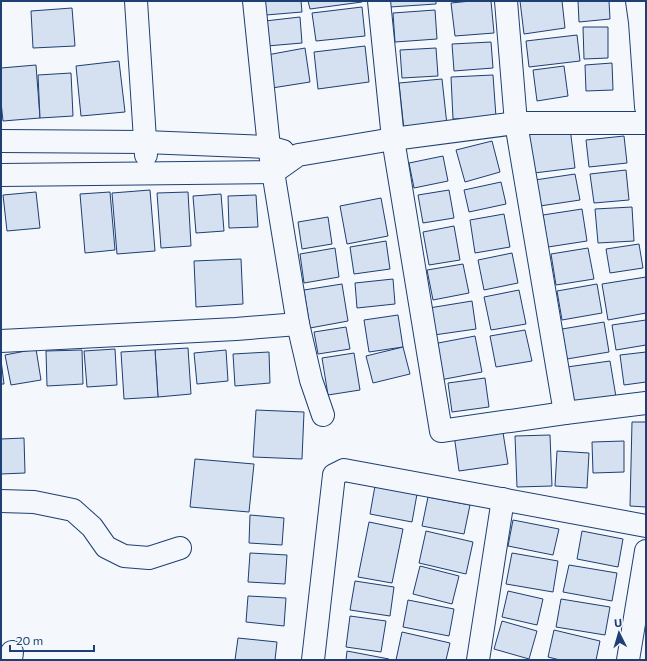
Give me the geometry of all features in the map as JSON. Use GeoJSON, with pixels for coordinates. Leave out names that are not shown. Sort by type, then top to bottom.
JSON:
{"type":"FeatureCollection","features":[{"type":"Feature","properties":{"kind":"street"},"geometry":{"type":"LineString","coordinates":[[136,1],[148,173]]}},
{"type":"Feature","properties":{"kind":"street"},"geometry":{"type":"LineString","coordinates":[[254,1],[270,147],[298,324],[322,415]]}},
{"type":"Feature","properties":{"kind":"street"},"geometry":{"type":"LineString","coordinates":[[379,1],[393,139],[441,431],[646,403]]}},
{"type":"Feature","properties":{"kind":"street"},"geometry":{"type":"LineString","coordinates":[[506,1],[516,123],[565,413]]}},
{"type":"Feature","properties":{"kind":"street"},"geometry":{"type":"LineString","coordinates":[[641,15],[646,107]]}},
{"type":"Feature","properties":{"kind":"street"},"geometry":{"type":"LineString","coordinates":[[1,141],[145,142],[270,147],[298,155],[393,139],[516,123],[646,123]]}},
{"type":"Feature","properties":{"kind":"street"},"geometry":{"type":"LineString","coordinates":[[1,175],[274,172],[298,155]]}},
{"type":"Feature","properties":{"kind":"street"},"geometry":{"type":"LineString","coordinates":[[1,341],[221,330],[298,324]]}},
{"type":"Feature","properties":{"kind":"street"},"geometry":{"type":"LineString","coordinates":[[313,660],[334,475],[344,470],[646,526]]}},
{"type":"Feature","properties":{"kind":"street"},"geometry":{"type":"LineString","coordinates":[[478,660],[503,499]]}},
{"type":"Feature","properties":{"kind":"street"},"geometry":{"type":"LineString","coordinates":[[1,501],[34,502],[73,510],[92,527],[106,547],[124,556],[149,558],[180,548]]}},
{"type":"Feature","properties":{"kind":"street"},"geometry":{"type":"LineString","coordinates":[[628,660],[646,551]]}},
{"type":"Feature","properties":{"kind":"building"},"geometry":{"type":"Polygon","coordinates":[[[265,1],[301,1],[302,12],[266,15],[265,1]]]}},
{"type":"Feature","properties":{"kind":"building"},"geometry":{"type":"Polygon","coordinates":[[[308,1],[362,1],[362,2],[310,9],[308,1]]]}},
{"type":"Feature","properties":{"kind":"building"},"geometry":{"type":"Polygon","coordinates":[[[389,1],[436,1],[436,4],[390,7],[389,1]]]}},
{"type":"Feature","properties":{"kind":"building"},"geometry":{"type":"Polygon","coordinates":[[[491,1],[494,33],[455,36],[451,3],[491,1]]]}},
{"type":"Feature","properties":{"kind":"building"},"geometry":{"type":"Polygon","coordinates":[[[520,1],[562,1],[565,28],[524,34],[520,1]]]}},
{"type":"Feature","properties":{"kind":"building"},"geometry":{"type":"Polygon","coordinates":[[[578,1],[609,1],[610,19],[579,22],[578,1]]]}},
{"type":"Feature","properties":{"kind":"building"},"geometry":{"type":"Polygon","coordinates":[[[362,7],[365,36],[316,41],[312,13],[362,7]]]}},
{"type":"Feature","properties":{"kind":"building"},"geometry":{"type":"Polygon","coordinates":[[[72,8],[75,46],[33,48],[31,11],[72,8]]]}},
{"type":"Feature","properties":{"kind":"building"},"geometry":{"type":"Polygon","coordinates":[[[435,10],[437,39],[395,42],[393,13],[435,10]]]}},
{"type":"Feature","properties":{"kind":"building"},"geometry":{"type":"Polygon","coordinates":[[[300,17],[302,43],[267,46],[265,21],[300,17]]]}},
{"type":"Feature","properties":{"kind":"building"},"geometry":{"type":"Polygon","coordinates":[[[583,27],[608,27],[608,58],[584,59],[583,27]]]}},
{"type":"Feature","properties":{"kind":"building"},"geometry":{"type":"Polygon","coordinates":[[[577,35],[580,61],[529,67],[526,41],[577,35]]]}},
{"type":"Feature","properties":{"kind":"building"},"geometry":{"type":"Polygon","coordinates":[[[491,42],[493,68],[454,71],[452,44],[491,42]]]}},
{"type":"Feature","properties":{"kind":"building"},"geometry":{"type":"Polygon","coordinates":[[[365,46],[369,82],[318,89],[314,52],[365,46]]]}},
{"type":"Feature","properties":{"kind":"building"},"geometry":{"type":"Polygon","coordinates":[[[305,48],[310,82],[272,88],[267,55],[305,48]]]}},
{"type":"Feature","properties":{"kind":"building"},"geometry":{"type":"Polygon","coordinates":[[[436,48],[438,76],[402,78],[400,50],[436,48]]]}},
{"type":"Feature","properties":{"kind":"building"},"geometry":{"type":"Polygon","coordinates":[[[119,61],[125,112],[81,116],[76,66],[119,61]]]}},
{"type":"Feature","properties":{"kind":"building"},"geometry":{"type":"Polygon","coordinates":[[[612,63],[613,90],[586,91],[585,65],[612,63]]]}},
{"type":"Feature","properties":{"kind":"building"},"geometry":{"type":"Polygon","coordinates":[[[36,65],[40,118],[3,121],[1,102],[1,68],[36,65]]]}},
{"type":"Feature","properties":{"kind":"building"},"geometry":{"type":"Polygon","coordinates":[[[564,66],[568,96],[537,101],[533,70],[564,66]]]}},
{"type":"Feature","properties":{"kind":"building"},"geometry":{"type":"Polygon","coordinates":[[[71,73],[73,116],[40,118],[38,75],[71,73]]]}},
{"type":"Feature","properties":{"kind":"building"},"geometry":{"type":"Polygon","coordinates":[[[493,75],[496,117],[453,119],[451,77],[493,75]]]}},
{"type":"Feature","properties":{"kind":"building"},"geometry":{"type":"Polygon","coordinates":[[[442,79],[447,125],[404,130],[399,83],[442,79]]]}},
{"type":"Feature","properties":{"kind":"building"},"geometry":{"type":"Polygon","coordinates":[[[570,128],[575,168],[526,174],[521,134],[570,128]]]}},
{"type":"Feature","properties":{"kind":"building"},"geometry":{"type":"Polygon","coordinates":[[[624,136],[627,163],[589,167],[586,140],[624,136]]]}},
{"type":"Feature","properties":{"kind":"building"},"geometry":{"type":"Polygon","coordinates":[[[492,141],[500,172],[465,182],[456,150],[492,141]]]}},
{"type":"Feature","properties":{"kind":"building"},"geometry":{"type":"Polygon","coordinates":[[[443,156],[448,181],[414,188],[409,163],[443,156]]]}},
{"type":"Feature","properties":{"kind":"building"},"geometry":{"type":"Polygon","coordinates":[[[626,170],[629,200],[594,203],[590,174],[626,170]]]}},
{"type":"Feature","properties":{"kind":"building"},"geometry":{"type":"Polygon","coordinates":[[[575,174],[580,200],[540,206],[535,180],[575,174]]]}},
{"type":"Feature","properties":{"kind":"building"},"geometry":{"type":"Polygon","coordinates":[[[501,182],[506,204],[469,212],[464,190],[501,182]]]}},
{"type":"Feature","properties":{"kind":"building"},"geometry":{"type":"Polygon","coordinates":[[[150,190],[155,251],[117,254],[112,193],[150,190]]]}},
{"type":"Feature","properties":{"kind":"building"},"geometry":{"type":"Polygon","coordinates":[[[449,190],[454,218],[423,223],[418,195],[449,190]]]}},
{"type":"Feature","properties":{"kind":"building"},"geometry":{"type":"Polygon","coordinates":[[[36,192],[40,228],[7,231],[3,195],[36,192]]]}},
{"type":"Feature","properties":{"kind":"building"},"geometry":{"type":"Polygon","coordinates":[[[110,192],[115,250],[85,253],[80,194],[110,192]]]}},
{"type":"Feature","properties":{"kind":"building"},"geometry":{"type":"Polygon","coordinates":[[[188,192],[191,246],[161,248],[157,193],[188,192]]]}},
{"type":"Feature","properties":{"kind":"building"},"geometry":{"type":"Polygon","coordinates":[[[221,194],[224,231],[196,233],[193,196],[221,194]]]}},
{"type":"Feature","properties":{"kind":"building"},"geometry":{"type":"Polygon","coordinates":[[[256,195],[258,227],[229,228],[228,196],[256,195]]]}},
{"type":"Feature","properties":{"kind":"building"},"geometry":{"type":"Polygon","coordinates":[[[381,198],[388,236],[347,244],[340,206],[381,198]]]}},
{"type":"Feature","properties":{"kind":"building"},"geometry":{"type":"Polygon","coordinates":[[[632,207],[634,241],[598,243],[595,209],[632,207]]]}},
{"type":"Feature","properties":{"kind":"building"},"geometry":{"type":"Polygon","coordinates":[[[582,209],[587,241],[548,247],[543,215],[582,209]]]}},
{"type":"Feature","properties":{"kind":"building"},"geometry":{"type":"Polygon","coordinates":[[[504,214],[510,247],[475,253],[470,220],[504,214]]]}},
{"type":"Feature","properties":{"kind":"building"},"geometry":{"type":"Polygon","coordinates":[[[328,217],[332,244],[302,249],[298,222],[328,217]]]}},
{"type":"Feature","properties":{"kind":"building"},"geometry":{"type":"Polygon","coordinates":[[[454,226],[460,260],[429,265],[423,232],[454,226]]]}},
{"type":"Feature","properties":{"kind":"building"},"geometry":{"type":"Polygon","coordinates":[[[386,241],[390,269],[354,274],[350,247],[386,241]]]}},
{"type":"Feature","properties":{"kind":"building"},"geometry":{"type":"Polygon","coordinates":[[[639,244],[643,268],[610,273],[606,249],[639,244]]]}},
{"type":"Feature","properties":{"kind":"building"},"geometry":{"type":"Polygon","coordinates":[[[335,248],[339,277],[304,283],[300,254],[335,248]]]}},
{"type":"Feature","properties":{"kind":"building"},"geometry":{"type":"Polygon","coordinates":[[[588,248],[594,279],[556,285],[551,254],[588,248]]]}},
{"type":"Feature","properties":{"kind":"building"},"geometry":{"type":"Polygon","coordinates":[[[512,253],[518,283],[484,290],[478,260],[512,253]]]}},
{"type":"Feature","properties":{"kind":"building"},"geometry":{"type":"Polygon","coordinates":[[[241,259],[243,304],[196,307],[194,261],[241,259]]]}},
{"type":"Feature","properties":{"kind":"building"},"geometry":{"type":"Polygon","coordinates":[[[463,264],[469,293],[433,300],[427,270],[463,264]]]}},
{"type":"Feature","properties":{"kind":"building"},"geometry":{"type":"Polygon","coordinates":[[[646,277],[646,313],[608,320],[602,284],[646,277]]]}},
{"type":"Feature","properties":{"kind":"building"},"geometry":{"type":"Polygon","coordinates":[[[393,279],[395,304],[357,308],[355,283],[393,279]]]}},
{"type":"Feature","properties":{"kind":"building"},"geometry":{"type":"Polygon","coordinates":[[[342,284],[348,321],[310,328],[304,290],[342,284]]]}},
{"type":"Feature","properties":{"kind":"building"},"geometry":{"type":"Polygon","coordinates":[[[597,284],[602,313],[562,320],[557,291],[597,284]]]}},
{"type":"Feature","properties":{"kind":"building"},"geometry":{"type":"Polygon","coordinates":[[[519,290],[526,324],[491,330],[484,297],[519,290]]]}},
{"type":"Feature","properties":{"kind":"building"},"geometry":{"type":"Polygon","coordinates":[[[472,301],[476,329],[434,335],[429,308],[472,301]]]}},
{"type":"Feature","properties":{"kind":"building"},"geometry":{"type":"Polygon","coordinates":[[[398,315],[403,347],[369,352],[364,320],[398,315]]]}},
{"type":"Feature","properties":{"kind":"building"},"geometry":{"type":"Polygon","coordinates":[[[646,320],[646,345],[616,350],[612,325],[646,320]]]}},
{"type":"Feature","properties":{"kind":"building"},"geometry":{"type":"Polygon","coordinates":[[[604,322],[609,352],[567,359],[562,329],[604,322]]]}},
{"type":"Feature","properties":{"kind":"building"},"geometry":{"type":"Polygon","coordinates":[[[346,327],[350,349],[318,354],[314,332],[346,327]]]}},
{"type":"Feature","properties":{"kind":"building"},"geometry":{"type":"Polygon","coordinates":[[[525,330],[532,361],[496,367],[490,336],[525,330]]]}},
{"type":"Feature","properties":{"kind":"building"},"geometry":{"type":"Polygon","coordinates":[[[475,336],[482,372],[440,380],[433,344],[475,336]]]}},
{"type":"Feature","properties":{"kind":"building"},"geometry":{"type":"Polygon","coordinates":[[[403,347],[410,374],[373,383],[366,356],[403,347]]]}},
{"type":"Feature","properties":{"kind":"building"},"geometry":{"type":"Polygon","coordinates":[[[188,348],[191,394],[158,397],[155,350],[188,348]]]}},
{"type":"Feature","properties":{"kind":"building"},"geometry":{"type":"Polygon","coordinates":[[[36,349],[41,380],[11,385],[5,355],[36,349]]]}},
{"type":"Feature","properties":{"kind":"building"},"geometry":{"type":"Polygon","coordinates":[[[115,349],[117,385],[87,387],[84,351],[115,349]]]}},
{"type":"Feature","properties":{"kind":"building"},"geometry":{"type":"Polygon","coordinates":[[[82,350],[83,384],[47,386],[46,351],[82,350]]]}},
{"type":"Feature","properties":{"kind":"building"},"geometry":{"type":"Polygon","coordinates":[[[155,350],[158,397],[124,399],[121,352],[155,350]]]}},
{"type":"Feature","properties":{"kind":"building"},"geometry":{"type":"Polygon","coordinates":[[[226,350],[228,381],[197,384],[194,353],[226,350]]]}},
{"type":"Feature","properties":{"kind":"building"},"geometry":{"type":"Polygon","coordinates":[[[269,352],[270,383],[235,386],[233,354],[269,352]]]}},
{"type":"Feature","properties":{"kind":"building"},"geometry":{"type":"Polygon","coordinates":[[[646,352],[646,382],[624,385],[620,355],[646,352]]]}},
{"type":"Feature","properties":{"kind":"building"},"geometry":{"type":"Polygon","coordinates":[[[354,353],[360,390],[328,395],[322,358],[354,353]]]}},
{"type":"Feature","properties":{"kind":"building"},"geometry":{"type":"Polygon","coordinates":[[[1,360],[4,384],[1,384],[1,360]]]}},
{"type":"Feature","properties":{"kind":"building"},"geometry":{"type":"Polygon","coordinates":[[[610,361],[616,397],[572,404],[567,367],[610,361]]]}},
{"type":"Feature","properties":{"kind":"building"},"geometry":{"type":"Polygon","coordinates":[[[485,378],[489,407],[452,412],[448,383],[485,378]]]}},
{"type":"Feature","properties":{"kind":"building"},"geometry":{"type":"Polygon","coordinates":[[[256,410],[304,412],[302,459],[253,457],[256,410]]]}},
{"type":"Feature","properties":{"kind":"building"},"geometry":{"type":"Polygon","coordinates":[[[501,420],[508,464],[459,471],[453,427],[501,420]]]}},
{"type":"Feature","properties":{"kind":"building"},"geometry":{"type":"Polygon","coordinates":[[[632,422],[646,422],[646,507],[630,506],[632,422]]]}},
{"type":"Feature","properties":{"kind":"building"},"geometry":{"type":"Polygon","coordinates":[[[550,435],[552,486],[517,487],[515,436],[550,435]]]}},
{"type":"Feature","properties":{"kind":"building"},"geometry":{"type":"Polygon","coordinates":[[[24,438],[25,473],[1,474],[1,439],[24,438]]]}},
{"type":"Feature","properties":{"kind":"building"},"geometry":{"type":"Polygon","coordinates":[[[624,441],[624,472],[593,473],[592,442],[624,441]]]}},
{"type":"Feature","properties":{"kind":"building"},"geometry":{"type":"Polygon","coordinates":[[[557,451],[589,453],[587,488],[555,486],[557,451]]]}},
{"type":"Feature","properties":{"kind":"building"},"geometry":{"type":"Polygon","coordinates":[[[195,459],[254,464],[249,512],[190,507],[195,459]]]}},
{"type":"Feature","properties":{"kind":"building"},"geometry":{"type":"Polygon","coordinates":[[[375,486],[417,494],[412,522],[370,514],[375,486]]]}},
{"type":"Feature","properties":{"kind":"building"},"geometry":{"type":"Polygon","coordinates":[[[428,497],[470,505],[464,534],[422,526],[428,497]]]}},
{"type":"Feature","properties":{"kind":"building"},"geometry":{"type":"Polygon","coordinates":[[[250,515],[284,518],[282,545],[249,543],[250,515]]]}},
{"type":"Feature","properties":{"kind":"building"},"geometry":{"type":"Polygon","coordinates":[[[513,520],[559,529],[553,555],[508,546],[513,520]]]}},
{"type":"Feature","properties":{"kind":"building"},"geometry":{"type":"Polygon","coordinates":[[[369,522],[403,529],[392,583],[358,577],[369,522]]]}},
{"type":"Feature","properties":{"kind":"building"},"geometry":{"type":"Polygon","coordinates":[[[426,531],[473,542],[466,574],[419,563],[426,531]]]}},
{"type":"Feature","properties":{"kind":"building"},"geometry":{"type":"Polygon","coordinates":[[[582,531],[623,539],[618,567],[577,559],[582,531]]]}},
{"type":"Feature","properties":{"kind":"building"},"geometry":{"type":"Polygon","coordinates":[[[250,553],[287,555],[285,584],[248,582],[250,553]]]}},
{"type":"Feature","properties":{"kind":"building"},"geometry":{"type":"Polygon","coordinates":[[[512,553],[558,561],[553,592],[506,584],[512,553]]]}},
{"type":"Feature","properties":{"kind":"building"},"geometry":{"type":"Polygon","coordinates":[[[569,565],[617,573],[612,601],[563,592],[569,565]]]}},
{"type":"Feature","properties":{"kind":"building"},"geometry":{"type":"Polygon","coordinates":[[[420,566],[459,576],[452,604],[413,594],[420,566]]]}},
{"type":"Feature","properties":{"kind":"building"},"geometry":{"type":"Polygon","coordinates":[[[355,581],[394,587],[390,616],[350,610],[355,581]]]}},
{"type":"Feature","properties":{"kind":"building"},"geometry":{"type":"Polygon","coordinates":[[[508,591],[543,599],[537,625],[502,617],[508,591]]]}},
{"type":"Feature","properties":{"kind":"building"},"geometry":{"type":"Polygon","coordinates":[[[248,596],[286,598],[284,626],[246,622],[248,596]]]}},
{"type":"Feature","properties":{"kind":"building"},"geometry":{"type":"Polygon","coordinates":[[[561,599],[610,607],[605,635],[556,627],[561,599]]]}},
{"type":"Feature","properties":{"kind":"building"},"geometry":{"type":"Polygon","coordinates":[[[408,600],[454,609],[449,636],[403,627],[408,600]]]}},
{"type":"Feature","properties":{"kind":"building"},"geometry":{"type":"Polygon","coordinates":[[[350,616],[386,621],[381,652],[346,647],[350,616]]]}},
{"type":"Feature","properties":{"kind":"building"},"geometry":{"type":"Polygon","coordinates":[[[502,621],[537,631],[529,659],[494,649],[502,621]]]}},
{"type":"Feature","properties":{"kind":"building"},"geometry":{"type":"Polygon","coordinates":[[[554,630],[600,641],[596,660],[560,660],[548,657],[554,630]]]}},
{"type":"Feature","properties":{"kind":"building"},"geometry":{"type":"Polygon","coordinates":[[[402,632],[450,643],[446,660],[396,660],[402,632]]]}},
{"type":"Feature","properties":{"kind":"building"},"geometry":{"type":"Polygon","coordinates":[[[238,638],[277,642],[275,660],[235,660],[238,638]]]}},
{"type":"Feature","properties":{"kind":"building"},"geometry":{"type":"Polygon","coordinates":[[[347,651],[389,659],[346,660],[347,651]]]}}]}
